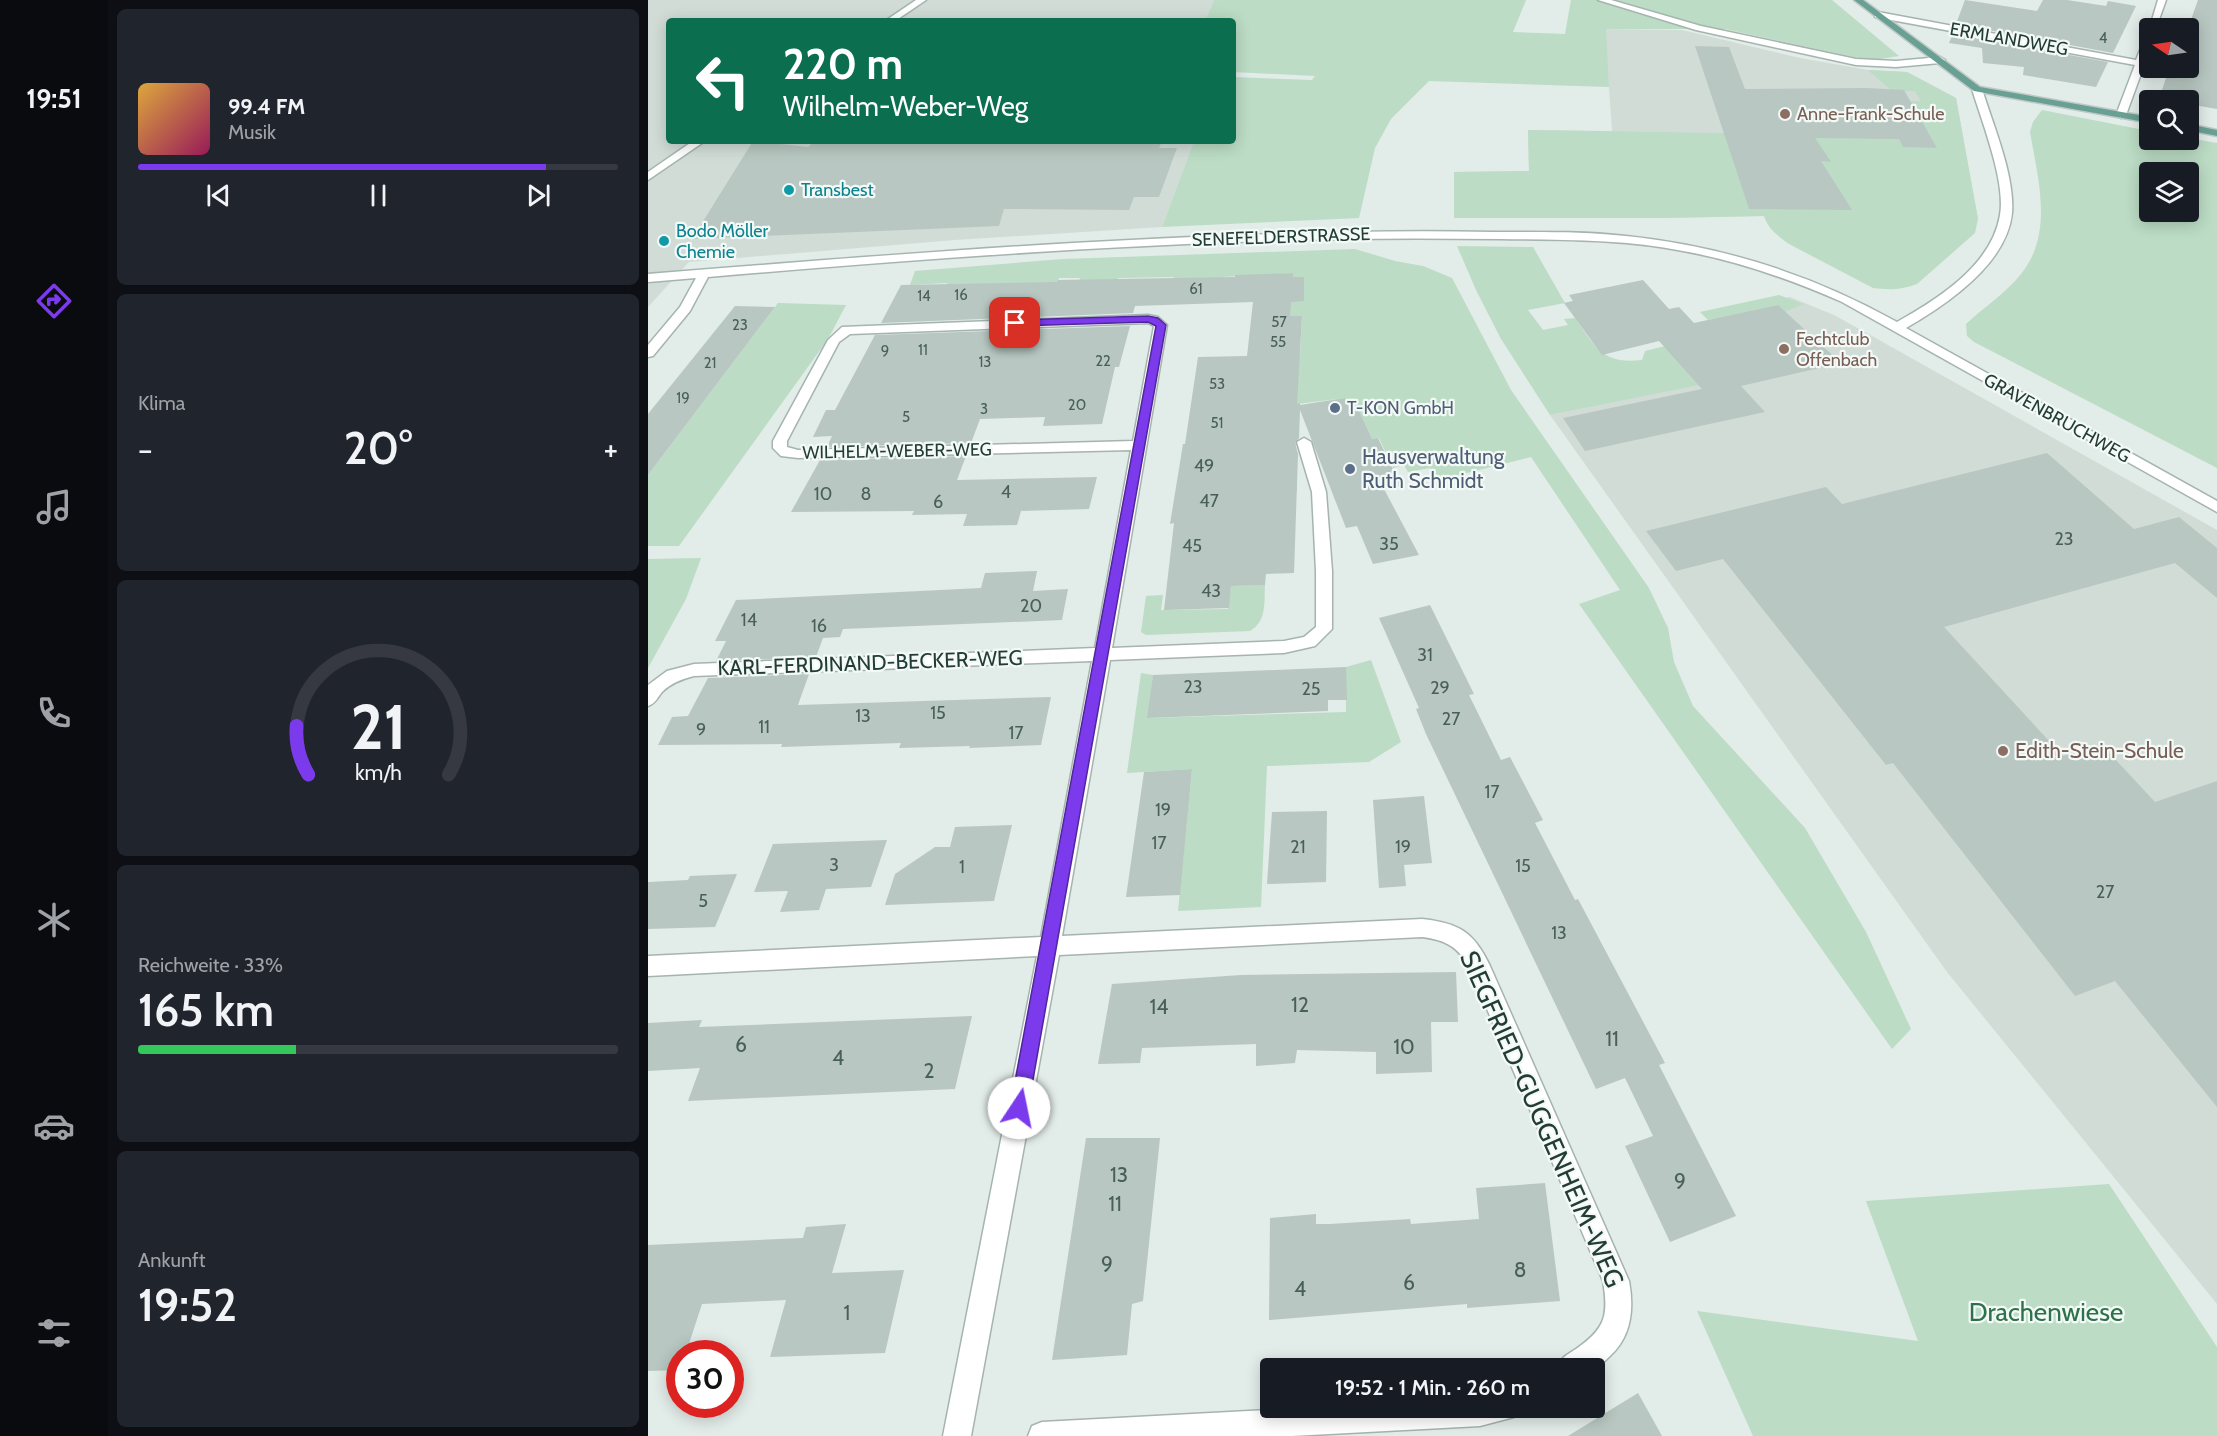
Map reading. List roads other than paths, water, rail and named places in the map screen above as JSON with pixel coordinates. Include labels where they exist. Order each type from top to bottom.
[{"type":"main road","points":[[1858,0],[1977,89],[2139,118]]},
{"type":"main road","points":[[2199,129],[2217,132]]},
{"type":"street","points":[[894,18],[922,0]]},
{"type":"street","points":[[1602,0],[1699,28],[1856,62],[1896,64],[1940,60]]},
{"type":"street","points":[[2156,18],[2162,0]]},
{"type":"street","name":"ERMLANDWEG","points":[[1878,15],[2139,63]]},
{"type":"street","points":[[2121,115],[2139,66]]},
{"type":"street","points":[[1898,327],[1931,308],[1960,284],[1983,260],[2002,232],[2006,214],[2003,186],[1977,89]]},
{"type":"street","points":[[648,177],[696,144]]},
{"type":"street","name":"SENEFELDERSTRASSE","points":[[648,278],[1175,240],[1359,235],[1587,237],[1665,245],[1748,262],[1815,285],[1898,327]]},
{"type":"street","points":[[648,353],[686,308],[704,273]]},
{"type":"street","name":"WILHELM-WEBER-WEG","points":[[1148,319],[1161,325],[1141,445],[798,454],[786,453],[780,448],[780,441],[834,340],[847,330],[1148,319]]},
{"type":"street","name":"GRAVENBRUCHWEG","points":[[1898,327],[2217,507]]},
{"type":"street","name":"KARL-FERDINAND-BECKER-WEG","points":[[648,699],[657,685],[665,679],[678,672],[694,670],[1284,647],[1309,642],[1324,629],[1323,559],[1318,492],[1304,442]]},
{"type":"street","points":[[957,1436],[1050,945],[1141,445]]},
{"type":"street","name":"SIEGFRIED-GUGGENHEIM-WEG","points":[[1050,945],[1422,928],[1442,930],[1462,939],[1472,950],[1616,1281],[1620,1299],[1618,1317],[1610,1338],[1598,1351],[1586,1358]]},
{"type":"street","points":[[648,966],[1050,945]]},
{"type":"street","points":[[1042,1436],[1370,1418]]},
{"type":"place","name":"Anne-Frank-Schule","points":[[1785,114]]},
{"type":"place","name":"Transbest","points":[[789,190]]},
{"type":"place","name":"Bodo Möller Chemie","points":[[664,241]]},
{"type":"place","name":"Fechtclub Offenbach","points":[[1784,349]]},
{"type":"place","name":"T-KON GmbH","points":[[1335,408]]},
{"type":"place","name":"Hausverwaltung Ruth Schmidt","points":[[1350,469]]},
{"type":"place","name":"Edith-Stein-Schule","points":[[2003,751]]},
{"type":"park label","name":"Drachenwiese","points":[[2046,1312]]}]
